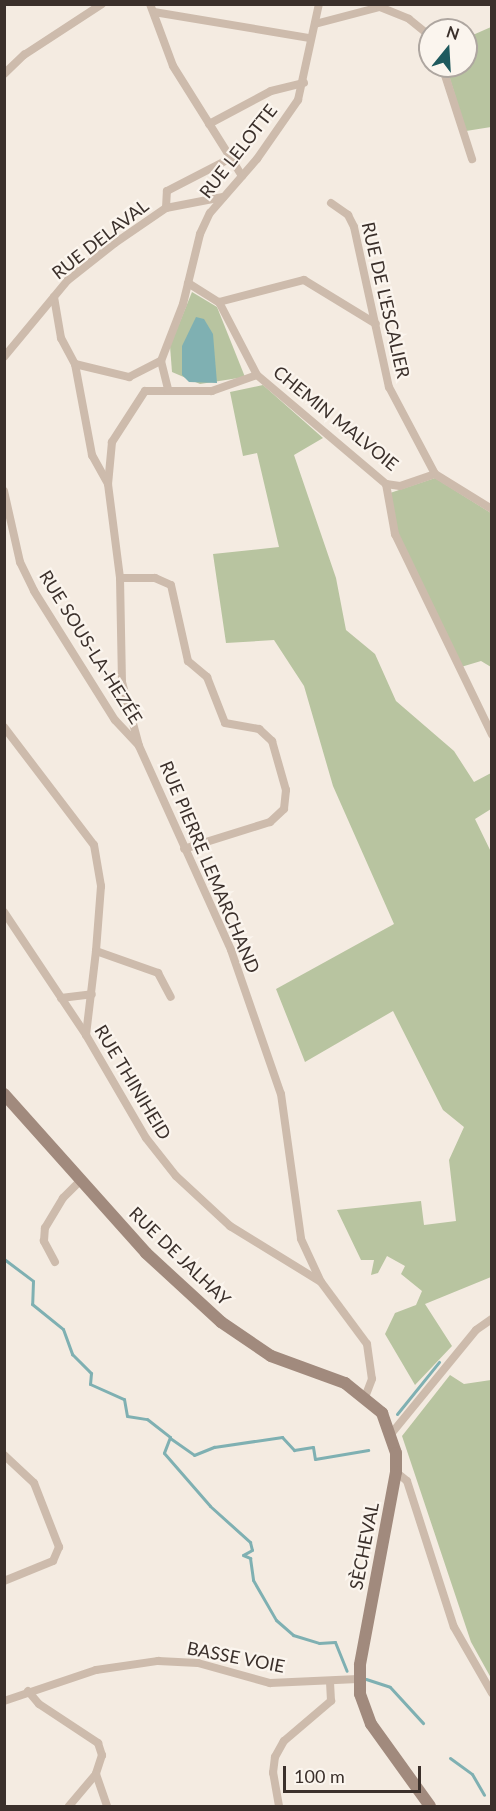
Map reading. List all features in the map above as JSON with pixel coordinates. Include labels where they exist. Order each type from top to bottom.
[{"type":"main road","name":"RUE DE JALHAY","points":[[4,1095],[34,1122],[81,1180],[171,1277],[241,1337],[365,1397]]},
{"type":"main road","points":[[365,1397],[382,1413],[391,1434]]},
{"type":"main road","name":"SÈCHEVAL","points":[[358,1679],[396,1472],[391,1434]]},
{"type":"main road","points":[[358,1679],[371,1724],[430,1806]]},
{"type":"street","points":[[4,74],[24,55],[102,4]]},
{"type":"street","name":"RUE LELOTTE","points":[[161,361],[188,283],[200,234],[223,197],[242,176],[286,117],[304,83],[310,38],[319,4]]},
{"type":"street","points":[[315,24],[334,20],[367,7],[381,6],[409,19],[418,26]]},
{"type":"street","points":[[242,176],[172,66],[152,8],[310,38]]},
{"type":"street","points":[[446,78],[472,159]]},
{"type":"street","points":[[209,124],[271,91],[304,83]]},
{"type":"street","name":"RUE DELAVAL","points":[[166,208],[167,191],[231,158]]},
{"type":"street","name":"RUE DELAVAL","points":[[4,357],[23,340],[68,279],[166,208],[223,197]]},
{"type":"street","name":"RUE DE L'ESCALIER","points":[[330,203],[348,215],[354,227],[389,387],[435,474]]},
{"type":"street","points":[[219,302],[258,291],[310,282],[376,324]]},
{"type":"street","points":[[75,364],[129,377],[161,361],[168,389],[212,391],[256,375],[219,302],[188,283]]},
{"type":"street","name":"RUE DELAVAL","points":[[54,296],[61,338],[75,364],[92,455],[108,484]]},
{"type":"street","name":"CHEMIN MALVOIE","points":[[256,375],[386,484],[400,486],[435,474]]},
{"type":"street","name":"RUE PIERRE LEMARCHAND","points":[[168,389],[145,391],[133,403],[112,442],[108,484],[120,578],[122,682],[139,746],[231,950],[281,1094],[301,1239],[321,1282],[367,1344],[372,1379],[365,1397]]},
{"type":"street","points":[[435,474],[492,509]]},
{"type":"street","points":[[386,484],[395,534],[492,735]]},
{"type":"street","name":"RUE SOUS-LA-HEZÉE","points":[[4,491],[8,529],[34,591],[115,720],[139,746]]},
{"type":"street","points":[[120,578],[155,578],[171,585],[188,661],[207,677],[225,723],[259,729],[272,741],[286,790],[284,809],[270,822],[184,849]]},
{"type":"street","points":[[4,727],[94,845],[100,878],[96,951],[86,1035]]},
{"type":"street","name":"RUE THINIHEID","points":[[4,912],[86,1035],[146,1138],[176,1176],[230,1226],[321,1282]]},
{"type":"street","points":[[96,951],[158,973],[171,997]]},
{"type":"street","points":[[62,998],[92,994]]},
{"type":"street","points":[[55,1262],[44,1241],[45,1228],[63,1198],[81,1180]]},
{"type":"street","points":[[391,1434],[476,1330],[492,1319]]},
{"type":"street","points":[[4,1581],[53,1561],[59,1547],[34,1483],[5,1457]]},
{"type":"street","points":[[396,1472],[407,1481],[454,1627],[492,1693]]},
{"type":"street","name":"BASSE VOIE","points":[[4,1701],[28,1691],[96,1670],[161,1660],[198,1663],[270,1683],[358,1679]]},
{"type":"street","points":[[279,1806],[273,1773],[275,1757],[284,1741],[331,1701],[330,1681]]},
{"type":"street","points":[[28,1691],[39,1704],[98,1743],[102,1760],[96,1774],[69,1806]]},
{"type":"street","points":[[96,1774],[107,1806]]},
{"type":"green space","points":[[491,27],[491,127],[466,131],[450,78],[478,78],[478,33]]},
{"type":"green space","points":[[192,292],[217,307],[245,377],[200,384],[172,372],[170,346]]},
{"type":"green space","points":[[263,385],[323,438],[294,455],[336,578],[346,630],[375,654],[396,701],[454,751],[474,782],[491,773],[491,809],[475,819],[492,854],[491,1277],[425,1304],[452,1346],[415,1385],[385,1334],[395,1313],[416,1305],[422,1291],[401,1274],[405,1266],[387,1256],[378,1273],[371,1275],[374,1260],[361,1260],[337,1210],[421,1201],[424,1225],[456,1221],[449,1160],[464,1127],[443,1110],[393,1011],[305,1062],[276,989],[394,924],[333,786],[304,686],[274,640],[226,643],[213,554],[279,547],[257,453],[243,456],[230,392]]},
{"type":"green space","points":[[435,478],[491,513],[491,667],[481,661],[461,667],[398,534],[390,493]]},
{"type":"green space","points":[[450,1375],[464,1384],[491,1380],[491,1678],[471,1642],[402,1436]]},
{"type":"water","points":[[196,317],[204,319],[213,334],[217,383],[189,382],[182,375],[182,346]]},
{"type":"waterway","points":[[4,1259],[33,1281],[32,1304],[63,1329],[72,1354],[91,1373],[90,1384],[124,1399],[127,1416],[147,1419],[170,1437],[164,1453],[210,1506],[250,1542],[252,1550],[243,1555],[250,1558],[253,1580],[276,1620],[293,1635],[319,1643],[335,1642],[347,1671]]},
{"type":"waterway","points":[[397,1414],[439,1362]]},
{"type":"waterway","points":[[170,1438],[194,1455],[214,1447],[282,1437],[294,1450],[313,1447],[315,1459],[368,1450]]},
{"type":"waterway","points":[[366,1679],[390,1687],[423,1723]]},
{"type":"waterway","points":[[450,1758],[472,1774],[484,1795]]}]
